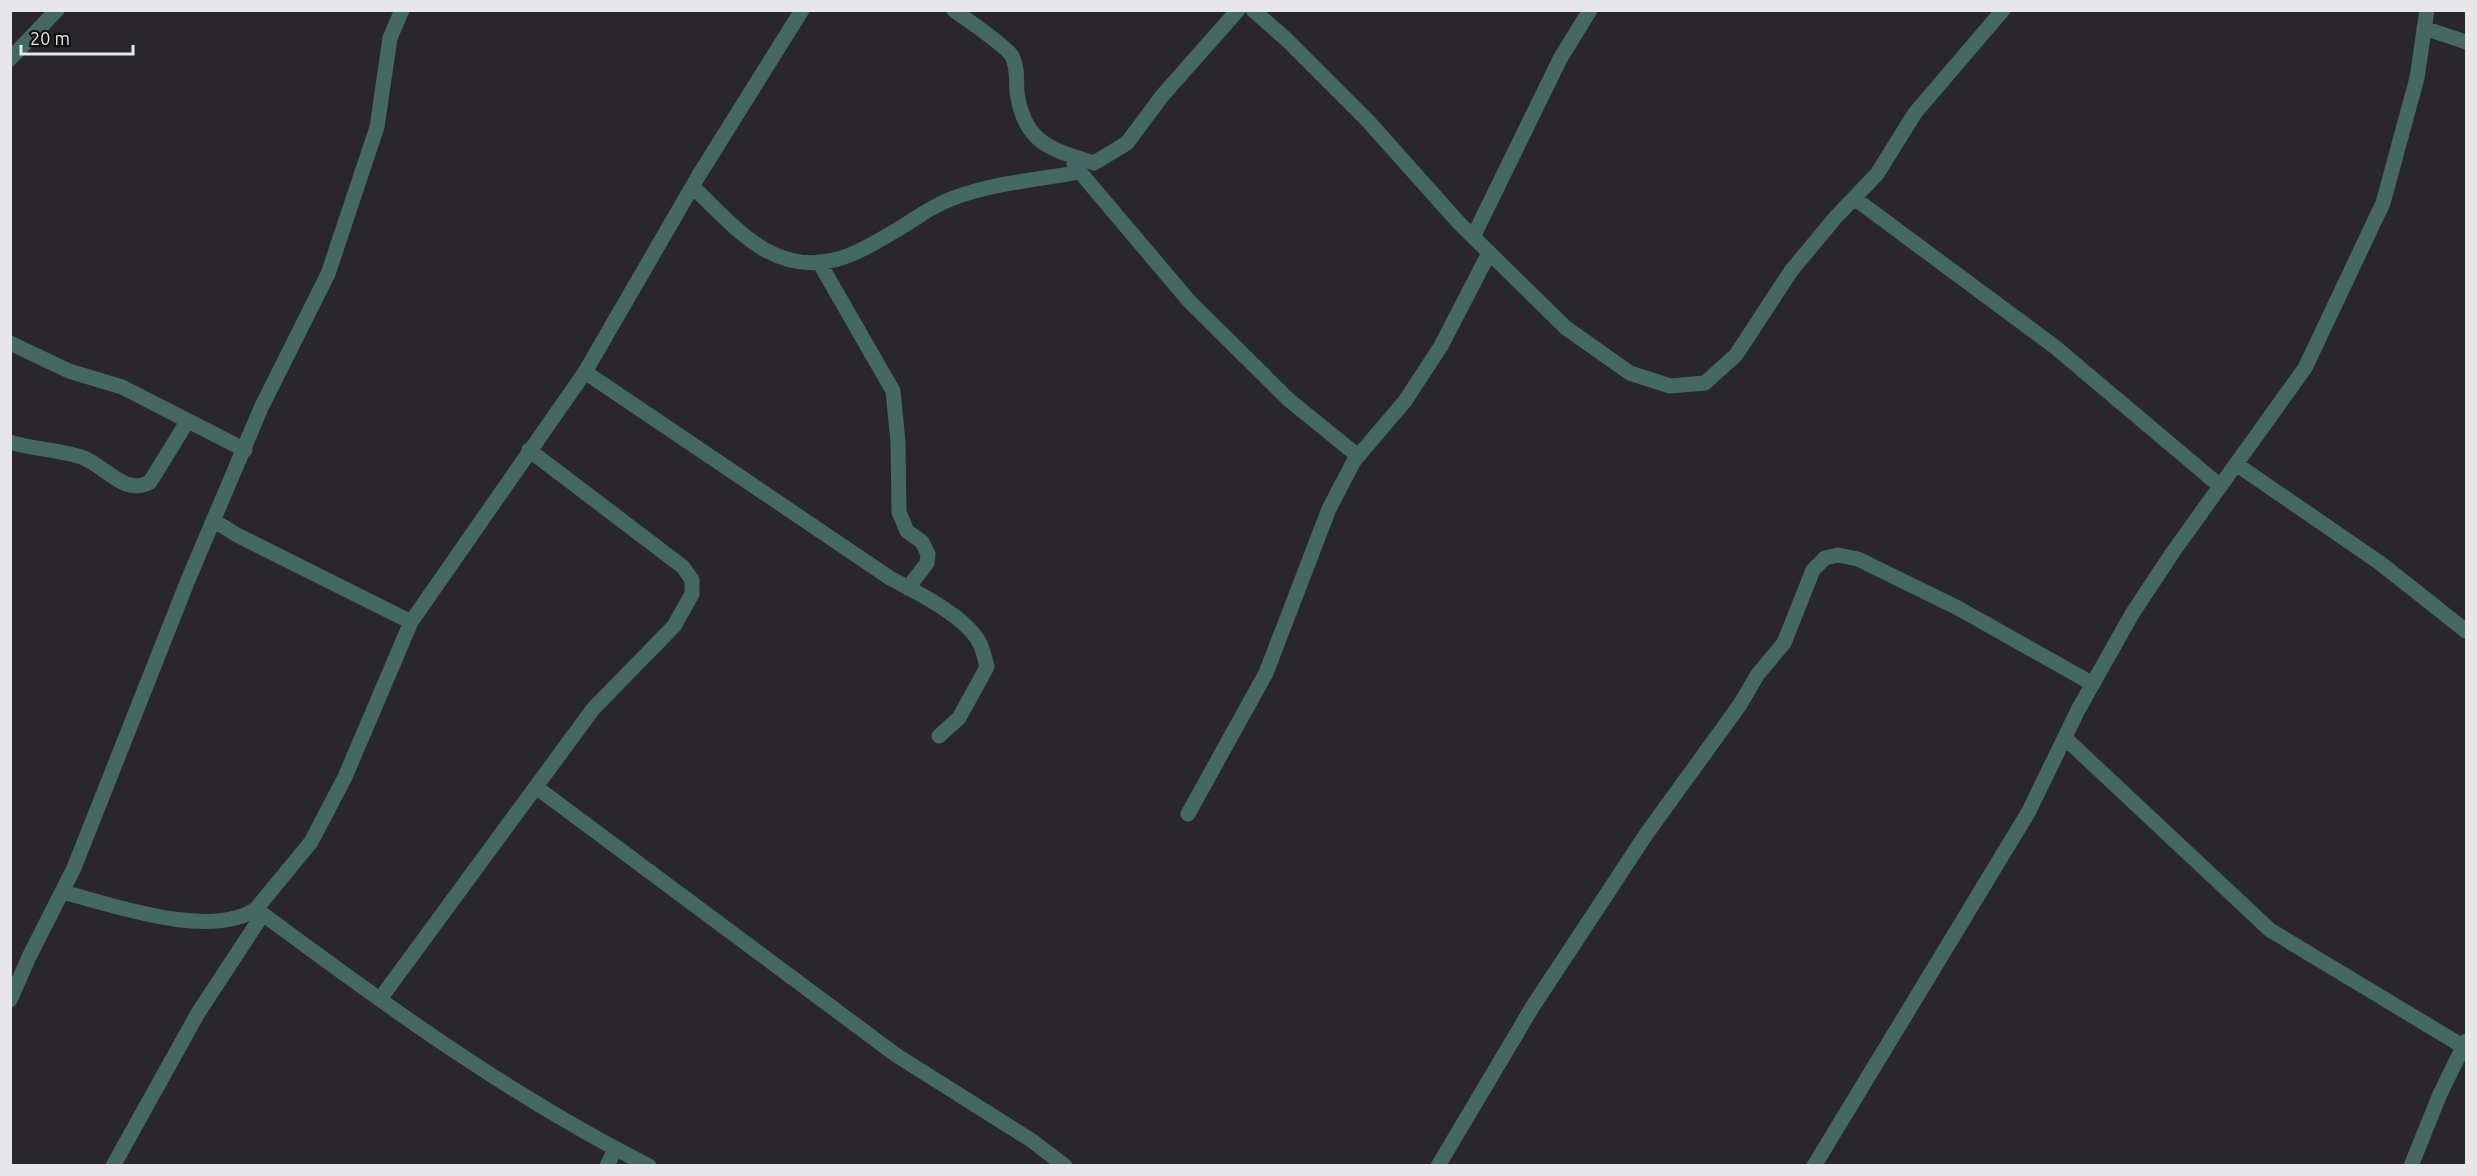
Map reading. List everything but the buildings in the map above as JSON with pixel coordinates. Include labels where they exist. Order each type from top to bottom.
[{"type":"street","points":[[10,59],[57,10]]},
{"type":"street","points":[[114,1166],[198,1013],[259,912],[311,842],[345,777],[411,622],[585,372],[693,187],[802,10]]},
{"type":"street","points":[[954,10],[1011,54],[1017,69],[1021,115],[1027,129],[1046,145],[1094,163],[1126,143],[1162,96],[1238,10]]},
{"type":"street","points":[[1253,10],[1286,39],[1368,121],[1489,254],[1566,328],[1630,373],[1670,386],[1704,383],[1736,355],[1791,271],[1877,174],[1915,113],[2003,10]]},
{"type":"street","points":[[1473,237],[1560,59],[1590,10]]},
{"type":"street","points":[[1814,1166],[2028,813],[2093,684],[2132,615],[2220,486],[2305,368],[2383,203],[2417,78],[2427,10]]},
{"type":"street","points":[[11,995],[63,892],[213,520],[245,450],[261,408],[328,274],[377,127],[390,38],[399,11]]},
{"type":"street","points":[[2424,28],[2466,42]]},
{"type":"street","points":[[1065,154],[1189,301],[1289,400],[1358,456]]},
{"type":"street","points":[[693,187],[757,248],[781,259],[807,264],[839,259],[895,231],[943,202],[1022,182],[1080,172]]},
{"type":"street","points":[[1854,198],[2055,347],[2220,486]]},
{"type":"street","points":[[1188,814],[1266,673],[1297,587],[1329,509],[1358,456],[1405,401],[1441,346],[1489,254]]},
{"type":"street","points":[[819,262],[893,391],[898,442],[899,512],[907,531],[922,542],[928,554],[927,562],[908,588]]},
{"type":"street","points":[[10,344],[69,371],[122,387],[245,450]]},
{"type":"street","points":[[585,372],[890,578],[936,603],[970,632],[978,641],[987,667],[960,718],[939,736]]},
{"type":"street","points":[[10,442],[85,459],[132,487],[142,487],[150,482],[187,422]]},
{"type":"street","points":[[380,999],[593,709],[674,626],[693,594],[692,580],[683,567],[530,450]]},
{"type":"street","points":[[2236,464],[2380,563],[2466,631]]},
{"type":"street","points":[[213,520],[411,622]]},
{"type":"street","points":[[1438,1166],[1533,1006],[1615,881],[1739,706],[1758,674],[1784,643],[1813,570],[1826,558],[1838,555],[1858,559],[1958,608],[2093,684]]},
{"type":"street","points":[[2065,738],[2270,930],[2465,1044],[2440,1094],[2411,1166]]},
{"type":"street","points":[[536,787],[896,1055],[1031,1140],[1065,1166]]},
{"type":"street","points":[[63,892],[173,920],[227,920],[259,912]]},
{"type":"street","points":[[259,912],[380,999],[596,1139],[649,1166]]},
{"type":"street","points":[[607,1166],[615,1149]]}]
